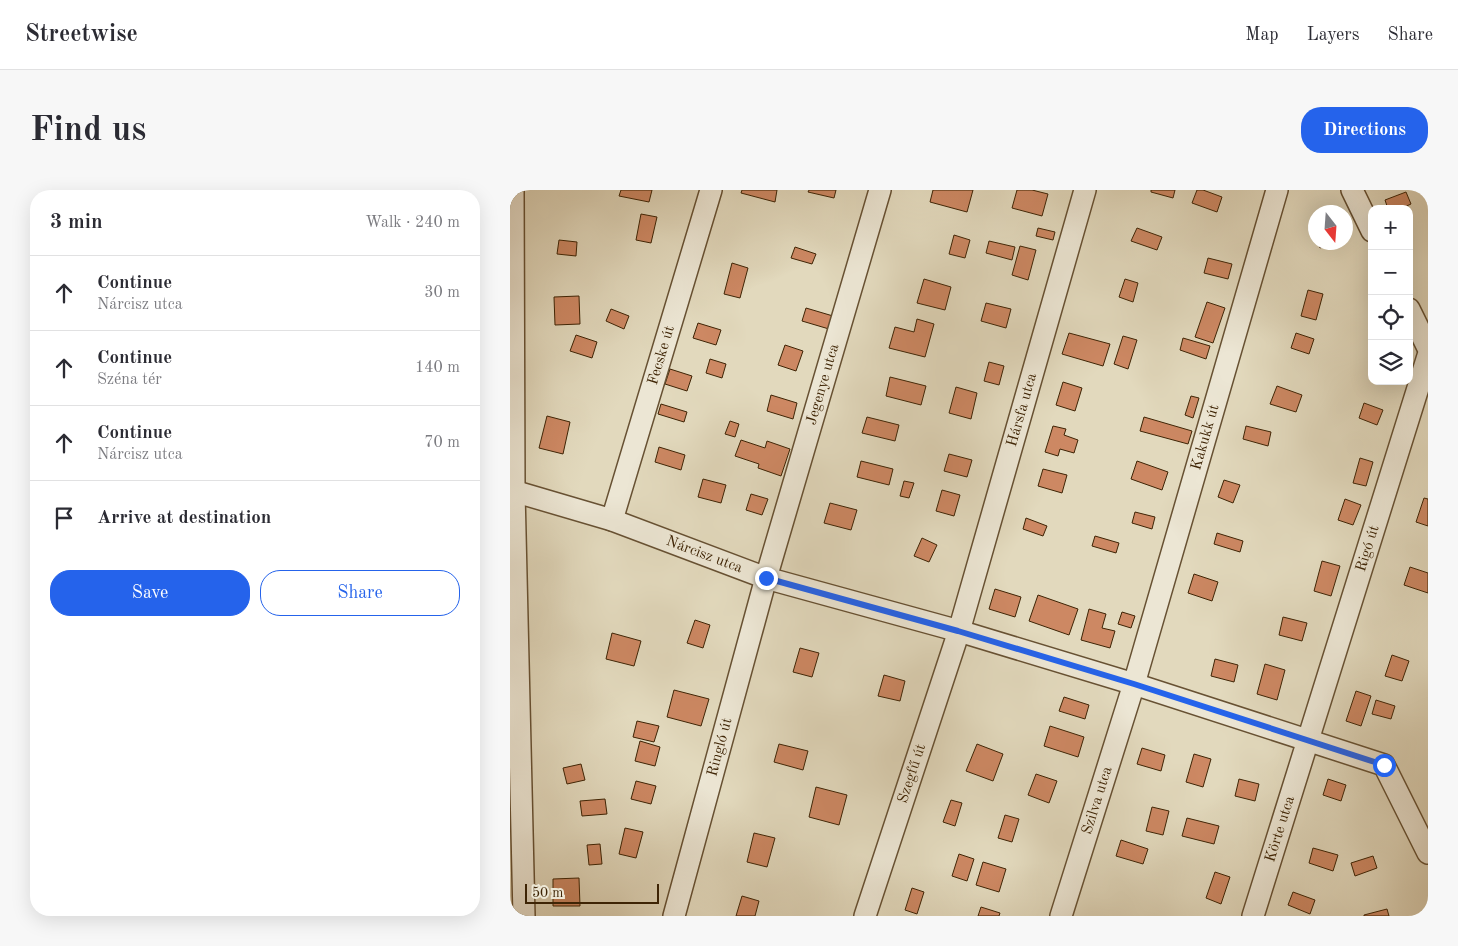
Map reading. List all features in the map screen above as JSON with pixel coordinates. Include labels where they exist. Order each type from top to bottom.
[{"type":"street","points":[[513,190],[512,490],[524,916]]},
{"type":"street","name":"Fecske út","points":[[612,520],[711,190]]},
{"type":"street","name":"Jegenye utca","points":[[766,578],[880,190]]},
{"type":"street","name":"Hársfa utca","points":[[958,631],[1086,190]]},
{"type":"street","name":"Kakukk út","points":[[1134,684],[1276,190]]},
{"type":"street","points":[[1352,190],[1368,223]]},
{"type":"street","points":[[1413,317],[1428,348]]},
{"type":"street","name":"Rigó út","points":[[1307,741],[1428,356]]},
{"type":"street","name":"Nárcisz utca","points":[[512,490],[612,520],[766,578],[958,631],[1134,684],[1307,741]]},
{"type":"street","name":"Ringló út","points":[[674,916],[766,578]]},
{"type":"street","name":"Szegfű út","points":[[864,916],[958,631]]},
{"type":"street","name":"Szilva utca","points":[[1061,916],[1134,684]]},
{"type":"street","points":[[1307,741],[1384,765],[1428,853]]},
{"type":"street","name":"Körte utca","points":[[1253,916],[1307,741]]},
{"type":"building","points":[[621,190],[652,190],[649,202],[619,196]]},
{"type":"building","points":[[742,190],[777,190],[775,202],[741,193]]},
{"type":"building","points":[[809,190],[836,190],[834,198],[808,192]]},
{"type":"building","points":[[933,190],[973,190],[967,212],[930,202]]},
{"type":"building","points":[[1017,190],[1032,190],[1048,194],[1042,216],[1012,208]]},
{"type":"building","points":[[1151,190],[1175,190],[1173,198],[1151,192]]},
{"type":"building","points":[[1197,190],[1203,190],[1222,197],[1217,212],[1192,203]]},
{"type":"building","points":[[1406,192],[1411,204],[1387,205],[1385,200]]},
{"type":"building","points":[[641,214],[657,217],[651,243],[636,240]]},
{"type":"building","points":[[1038,228],[1055,232],[1053,240],[1036,236]]},
{"type":"building","points":[[1137,228],[1162,237],[1157,250],[1131,241]]},
{"type":"building","points":[[954,235],[970,240],[965,258],[949,254]]},
{"type":"building","points":[[559,240],[577,242],[576,256],[557,254]]},
{"type":"building","points":[[989,241],[1015,247],[1012,260],[986,253]]},
{"type":"building","points":[[1020,246],[1036,250],[1028,280],[1012,275]]},
{"type":"building","points":[[795,247],[816,254],[812,264],[791,258]]},
{"type":"building","points":[[1208,258],[1232,264],[1228,279],[1204,273]]},
{"type":"building","points":[[732,263],[748,268],[740,298],[724,294]]},
{"type":"building","points":[[924,279],[951,287],[945,310],[917,303]]},
{"type":"building","points":[[1125,279],[1138,283],[1133,302],[1119,297]]},
{"type":"building","points":[[1308,290],[1323,294],[1316,320],[1301,316]]},
{"type":"building","points":[[579,296],[580,324],[555,325],[554,297]]},
{"type":"building","points":[[1207,302],[1225,308],[1213,343],[1195,337]]},
{"type":"building","points":[[986,303],[1011,309],[1006,328],[981,321]]},
{"type":"building","points":[[806,308],[833,316],[829,329],[802,321]]},
{"type":"building","points":[[611,309],[629,316],[624,329],[606,321]]},
{"type":"building","points":[[917,319],[934,324],[925,357],[889,348],[895,327],[914,332]]},
{"type":"building","points":[[698,323],[721,330],[716,345],[693,338]]},
{"type":"building","points":[[1069,333],[1110,344],[1103,366],[1062,354]]},
{"type":"building","points":[[1296,333],[1314,339],[1309,354],[1291,348]]},
{"type":"building","points":[[576,335],[597,342],[592,358],[570,351]]},
{"type":"building","points":[[1123,336],[1137,340],[1128,369],[1114,364]]},
{"type":"building","points":[[1183,338],[1210,346],[1206,359],[1180,350]]},
{"type":"building","points":[[785,345],[803,351],[796,371],[778,365]]},
{"type":"building","points":[[710,359],[726,364],[722,378],[706,373]]},
{"type":"building","points":[[989,362],[1004,366],[999,385],[984,381]]},
{"type":"building","points":[[670,369],[692,376],[687,391],[665,384]]},
{"type":"building","points":[[890,377],[926,386],[921,405],[886,396]]},
{"type":"building","points":[[1063,382],[1082,388],[1075,411],[1056,405]]},
{"type":"building","points":[[1277,386],[1302,395],[1296,412],[1270,404]]},
{"type":"building","points":[[956,387],[977,393],[971,419],[949,413]]},
{"type":"building","points":[[771,395],[797,403],[793,419],[767,411]]},
{"type":"building","points":[[1191,396],[1199,398],[1193,418],[1185,415]]},
{"type":"building","points":[[1364,403],[1383,410],[1377,425],[1359,418]]},
{"type":"building","points":[[661,404],[687,412],[684,422],[658,414]]},
{"type":"building","points":[[547,416],[570,422],[563,454],[539,448]]},
{"type":"building","points":[[867,417],[899,425],[895,441],[862,433]]},
{"type":"building","points":[[1144,417],[1192,431],[1188,444],[1140,431]]},
{"type":"building","points":[[730,421],[739,424],[735,437],[725,434]]},
{"type":"building","points":[[1053,426],[1066,429],[1064,435],[1078,440],[1074,453],[1060,449],[1058,456],[1045,452]]},
{"type":"building","points":[[1246,426],[1271,432],[1268,446],[1243,439]]},
{"type":"building","points":[[741,440],[765,448],[767,441],[790,449],[781,476],[758,468],[759,464],[735,456]]},
{"type":"building","points":[[659,447],[685,455],[681,470],[655,462]]},
{"type":"building","points":[[949,454],[972,460],[967,477],[944,471]]},
{"type":"building","points":[[1360,458],[1373,462],[1366,486],[1353,483]]},
{"type":"building","points":[[861,461],[893,469],[889,485],[857,477]]},
{"type":"building","points":[[1137,461],[1168,472],[1162,490],[1131,479]]},
{"type":"building","points":[[1043,469],[1067,475],[1062,493],[1038,486]]},
{"type":"building","points":[[703,479],[726,485],[721,503],[698,497]]},
{"type":"building","points":[[1224,480],[1240,485],[1233,503],[1218,497]]},
{"type":"building","points":[[904,481],[914,483],[909,498],[900,496]]},
{"type":"building","points":[[942,490],[960,495],[954,516],[936,511]]},
{"type":"building","points":[[751,494],[768,499],[762,515],[746,510]]},
{"type":"building","points":[[1424,498],[1428,499],[1428,526],[1416,522]]},
{"type":"building","points":[[1345,499],[1361,505],[1353,525],[1338,520]]},
{"type":"building","points":[[830,503],[857,510],[851,530],[824,523]]},
{"type":"building","points":[[1135,512],[1155,517],[1152,529],[1132,523]]},
{"type":"building","points":[[1026,518],[1047,526],[1043,536],[1023,529]]},
{"type":"building","points":[[1217,533],[1243,541],[1240,552],[1214,544]]},
{"type":"building","points":[[1095,536],[1119,543],[1116,553],[1092,546]]},
{"type":"building","points":[[922,538],[937,545],[929,562],[914,556]]},
{"type":"building","points":[[1322,561],[1340,566],[1331,596],[1314,591]]},
{"type":"building","points":[[1410,567],[1428,573],[1428,593],[1404,585]]},
{"type":"building","points":[[1194,574],[1218,582],[1212,601],[1188,593]]},
{"type":"building","points":[[995,589],[1021,597],[1015,617],[989,609]]},
{"type":"building","points":[[1038,595],[1078,609],[1069,635],[1029,621]]},
{"type":"building","points":[[1089,609],[1106,614],[1102,628],[1115,631],[1110,648],[1081,640]]},
{"type":"building","points":[[1122,612],[1135,616],[1131,628],[1118,624]]},
{"type":"building","points":[[1283,617],[1307,623],[1302,641],[1279,635]]},
{"type":"building","points":[[695,620],[710,625],[703,648],[687,643]]},
{"type":"building","points":[[612,633],[641,641],[634,666],[606,659]]},
{"type":"building","points":[[800,648],[819,653],[812,677],[793,672]]},
{"type":"building","points":[[1392,655],[1409,661],[1402,681],[1385,676]]},
{"type":"building","points":[[1215,659],[1238,665],[1234,682],[1211,676]]},
{"type":"building","points":[[1265,664],[1285,670],[1277,700],[1257,694]]},
{"type":"building","points":[[884,675],[905,681],[900,701],[878,696]]},
{"type":"building","points":[[674,690],[709,699],[701,726],[667,717]]},
{"type":"building","points":[[1356,691],[1371,696],[1361,726],[1346,721]]},
{"type":"building","points":[[1064,697],[1089,705],[1085,719],[1059,711]]},
{"type":"building","points":[[1376,700],[1395,706],[1391,719],[1372,714]]},
{"type":"building","points":[[637,721],[659,726],[654,742],[633,737]]},
{"type":"building","points":[[1050,726],[1084,737],[1078,757],[1044,746]]},
{"type":"building","points":[[640,741],[660,747],[655,766],[635,761]]},
{"type":"building","points":[[779,744],[808,751],[803,770],[774,762]]},
{"type":"building","points":[[977,744],[1003,754],[993,781],[966,771]]},
{"type":"building","points":[[1142,748],[1165,755],[1161,771],[1137,764]]},
{"type":"building","points":[[1194,754],[1211,759],[1203,787],[1186,782]]},
{"type":"building","points":[[581,764],[585,780],[567,784],[563,768]]},
{"type":"building","points":[[1036,774],[1057,781],[1049,803],[1028,795]]},
{"type":"building","points":[[1239,779],[1259,784],[1255,801],[1235,796]]},
{"type":"building","points":[[1328,779],[1346,785],[1341,801],[1323,795]]},
{"type":"building","points":[[636,781],[656,786],[651,804],[631,799]]},
{"type":"building","points":[[816,787],[847,795],[839,825],[809,817]]},
{"type":"building","points":[[605,799],[607,814],[582,816],[580,801]]},
{"type":"building","points":[[951,800],[962,803],[955,826],[943,822]]},
{"type":"building","points":[[1152,807],[1169,811],[1163,835],[1146,831]]},
{"type":"building","points":[[1005,815],[1019,819],[1012,842],[998,838]]},
{"type":"building","points":[[1187,818],[1219,826],[1214,844],[1182,836]]},
{"type":"building","points":[[625,828],[643,832],[636,858],[619,854]]},
{"type":"building","points":[[754,833],[775,838],[767,867],[747,862]]},
{"type":"building","points":[[1121,840],[1148,849],[1143,864],[1116,856]]},
{"type":"building","points":[[600,844],[602,864],[589,865],[587,845]]},
{"type":"building","points":[[1313,848],[1338,855],[1333,871],[1309,863]]},
{"type":"building","points":[[959,854],[974,859],[967,881],[952,876]]},
{"type":"building","points":[[1373,856],[1377,868],[1355,876],[1351,863]]},
{"type":"building","points":[[983,862],[1006,869],[999,892],[976,885]]},
{"type":"building","points":[[1215,872],[1230,877],[1221,904],[1206,898]]},
{"type":"building","points":[[579,878],[580,906],[553,906],[553,879]]},
{"type":"building","points":[[912,888],[924,892],[917,914],[905,910]]},
{"type":"building","points":[[1293,892],[1315,900],[1310,914],[1288,905]]},
{"type":"building","points":[[742,896],[759,901],[755,916],[736,916]]},
{"type":"building","points":[[981,907],[1000,913],[999,916],[978,916]]},
{"type":"building","points":[[1387,909],[1389,916],[1364,916],[1364,915]]},
{"type":"route","points":[[766,578],[958,631],[1134,684],[1384,765]]}]
